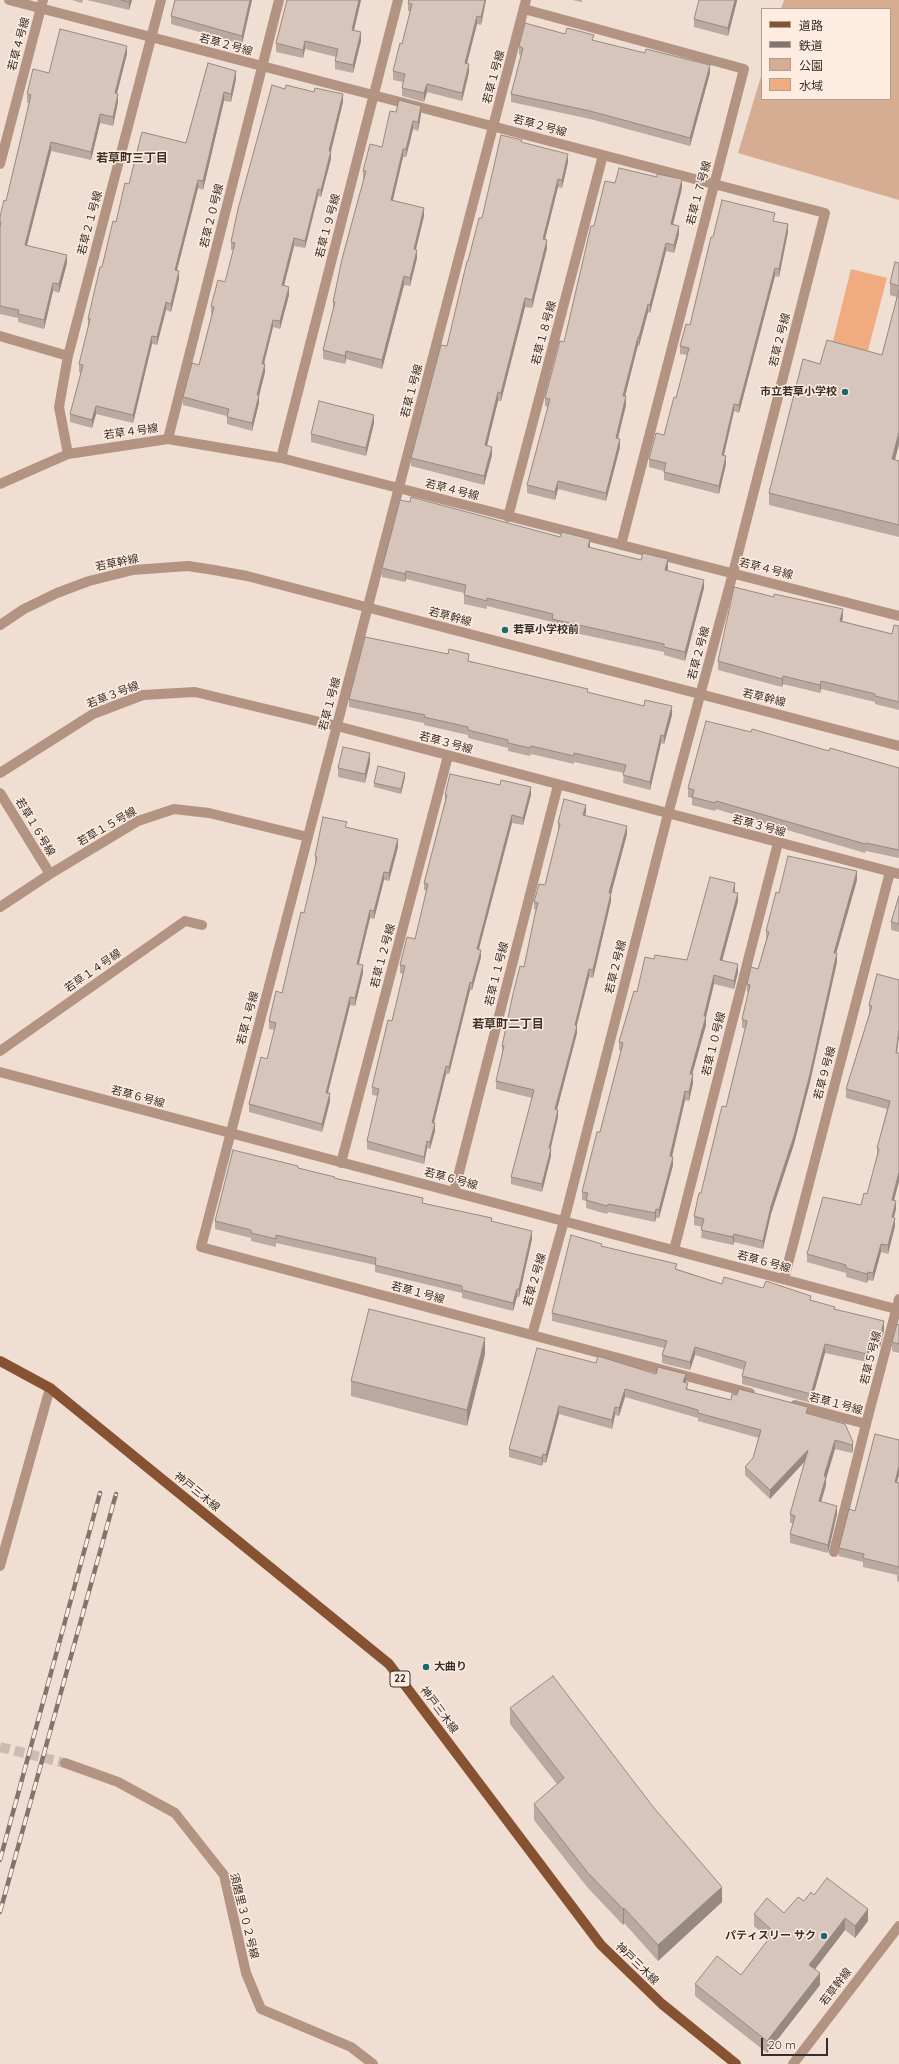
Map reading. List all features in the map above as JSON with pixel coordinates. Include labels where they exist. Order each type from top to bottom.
[{"type":"main road","name":"神戸三木線","points":[[0,1361],[50,1388],[389,1664],[601,1945],[662,2004],[736,2064]]},
{"type":"street","name":"若草２号線","points":[[9,0],[42,4],[151,38],[825,213],[733,573],[668,814],[564,1221],[532,1335]]},
{"type":"street","name":"若草２１号線","points":[[68,454],[59,407],[68,356],[161,0]]},
{"type":"street","name":"若草２０号線","points":[[168,439],[279,0]]},
{"type":"street","name":"若草１９号線","points":[[281,458],[398,0]]},
{"type":"street","name":"若草４号線","points":[[0,164],[42,4]]},
{"type":"street","name":"若草１号線","points":[[525,4],[201,1247],[760,1396]]},
{"type":"street","name":"若草１７号線","points":[[525,4],[744,69],[621,545]]},
{"type":"street","name":"若草１８号線","points":[[508,517],[603,155]]},
{"type":"street","points":[[0,336],[68,356]]},
{"type":"street","name":"若草４号線","points":[[0,484],[68,454],[168,439],[281,458],[899,616]]},
{"type":"street","name":"若草幹線","points":[[0,625],[24,609],[57,593],[89,581],[133,570],[188,566],[247,576],[899,746]]},
{"type":"street","name":"若草３号線","points":[[0,773],[94,714],[143,695],[195,692],[337,726],[895,873]]},
{"type":"street","name":"若草１２号線","points":[[341,1163],[448,756]]},
{"type":"street","name":"若草１１号線","points":[[454,1192],[558,785]]},
{"type":"street","name":"若草１６号線","points":[[0,792],[50,874]]},
{"type":"street","name":"若草１５号線","points":[[0,907],[50,874],[138,821],[174,809],[209,813],[308,837]]},
{"type":"street","name":"若草１０号線","points":[[674,1250],[778,843]]},
{"type":"street","name":"若草９号線","points":[[784,1279],[895,873]]},
{"type":"street","name":"若草１４号線","points":[[0,1051],[185,921],[202,925]]},
{"type":"street","name":"若草６号線","points":[[0,1072],[896,1309]]},
{"type":"street","name":"若草５号線","points":[[866,1424],[899,1299]]},
{"type":"street","points":[[0,1565],[50,1388]]},
{"type":"street","name":"若草１号線","points":[[783,1402],[866,1424],[834,1552]]},
{"type":"street","name":"須磨里３０２号線","points":[[65,1763],[118,1782],[175,1813],[224,1875],[246,1972],[261,2009],[351,2047],[372,2064]]},
{"type":"street","name":"若草幹線","points":[[793,2064],[899,1926]]},
{"type":"green space","points":[[784,0],[899,0],[899,200],[738,153],[761,76],[761,100],[891,100],[891,8],[781,8]]},
{"type":"water","points":[[851,269],[887,278],[866,358],[831,349]]},
{"type":"building","points":[[175,0],[250,0],[242,36],[171,16]]},
{"type":"building","points":[[287,0],[359,0],[352,30],[361,32],[353,65],[335,61],[338,49],[305,41],[303,50],[276,43]]},
{"type":"building","points":[[409,0],[485,0],[481,17],[477,16],[465,63],[469,64],[462,93],[427,84],[424,93],[402,88],[405,74],[393,71],[400,43],[402,44],[412,4],[408,3]]},
{"type":"building","points":[[699,0],[735,0],[728,28],[694,19]]},
{"type":"building","points":[[525,23],[565,34],[567,28],[594,35],[592,40],[645,53],[646,49],[710,65],[690,138],[590,111],[511,94],[523,48],[519,46]]},
{"type":"building","points":[[60,29],[127,46],[115,93],[118,94],[113,117],[100,114],[91,152],[51,142],[25,245],[67,255],[59,284],[53,283],[44,320],[18,314],[19,310],[0,306],[0,217],[4,200],[6,201],[31,95],[27,94],[33,69],[49,73]]},
{"type":"building","points":[[208,63],[236,71],[231,94],[224,92],[203,181],[198,180],[175,270],[179,271],[171,304],[166,302],[157,337],[152,336],[133,415],[96,406],[92,420],[70,414],[83,365],[79,364],[90,319],[88,319],[100,267],[102,267],[113,221],[116,222],[125,183],[129,184],[142,132],[186,143]]},
{"type":"building","points":[[272,85],[285,89],[286,85],[314,92],[315,88],[343,94],[321,190],[318,189],[305,241],[294,238],[282,285],[289,287],[280,321],[273,320],[262,364],[265,364],[252,423],[227,417],[229,409],[183,397],[192,363],[199,365],[214,307],[211,306],[218,280],[225,282],[235,243],[231,242],[238,209]]},
{"type":"building","points":[[399,100],[421,106],[418,122],[413,121],[406,149],[403,149],[391,200],[424,208],[414,249],[417,250],[410,278],[404,276],[382,360],[346,351],[345,356],[323,350],[335,302],[333,302],[342,259],[366,171],[363,171],[370,144],[382,147],[390,111],[396,112]]},
{"type":"building","points":[[501,135],[522,140],[521,142],[568,154],[562,180],[558,179],[543,239],[547,240],[532,300],[525,298],[501,393],[498,392],[485,445],[492,447],[484,476],[411,458],[441,345],[447,346],[467,261],[479,218],[482,218]]},
{"type":"building","points":[[619,168],[657,177],[657,174],[682,179],[671,224],[679,226],[674,245],[666,243],[650,305],[648,304],[638,337],[623,396],[626,396],[616,438],[620,439],[606,493],[558,481],[555,492],[527,485],[550,399],[545,398],[560,341],[564,342],[591,226],[594,226],[605,181],[615,183]]},
{"type":"building","points":[[722,200],[775,213],[773,221],[788,224],[779,269],[775,268],[739,405],[734,404],[722,455],[726,456],[719,486],[664,472],[666,463],[649,459],[656,433],[664,435],[674,397],[676,398],[689,348],[680,346],[686,324],[690,325],[711,237],[713,237]]},
{"type":"building","points":[[895,262],[899,263],[899,286],[890,283]]},
{"type":"building","points":[[899,290],[899,432],[892,459],[899,461],[899,525],[769,493],[803,359],[820,364],[827,340],[882,355]]},
{"type":"building","points":[[319,401],[374,415],[366,448],[311,434]]},
{"type":"building","points":[[411,497],[560,537],[562,532],[590,539],[588,547],[641,560],[643,553],[668,559],[665,570],[704,580],[685,652],[664,647],[664,644],[552,619],[553,614],[487,598],[487,601],[464,595],[466,585],[406,571],[405,574],[382,568],[400,500],[410,502]]},
{"type":"building","points":[[734,587],[774,597],[774,594],[843,609],[840,621],[892,634],[894,625],[899,626],[899,702],[875,696],[875,694],[821,681],[820,685],[783,676],[782,679],[718,661]]},
{"type":"building","points":[[365,637],[448,654],[449,649],[469,654],[468,661],[588,689],[587,692],[644,706],[645,700],[672,706],[664,736],[661,735],[650,782],[623,775],[626,765],[574,753],[574,756],[531,746],[530,748],[508,743],[508,740],[468,730],[468,727],[424,717],[425,715],[349,699]]},
{"type":"building","points":[[706,721],[751,732],[752,729],[829,751],[830,748],[899,768],[899,850],[865,844],[716,801],[715,803],[692,797],[694,790],[688,788]]},
{"type":"building","points":[[343,747],[370,753],[365,774],[338,768]]},
{"type":"building","points":[[378,766],[405,773],[401,789],[374,783]]},
{"type":"building","points":[[450,774],[500,785],[501,780],[531,787],[523,818],[512,815],[477,949],[481,950],[472,983],[470,982],[449,1067],[446,1066],[432,1123],[435,1123],[430,1142],[427,1141],[424,1157],[367,1141],[379,1089],[372,1087],[388,1020],[392,1021],[405,966],[400,965],[407,937],[415,939],[428,884],[424,883],[447,795],[445,795]]},
{"type":"building","points":[[564,799],[586,805],[583,815],[627,826],[609,893],[611,893],[593,970],[589,969],[575,1025],[577,1026],[555,1109],[558,1110],[549,1148],[551,1149],[542,1184],[511,1177],[534,1090],[496,1081],[513,994],[520,966],[524,967],[538,903],[534,902],[539,884],[545,885],[560,824],[558,823]]},
{"type":"building","points":[[323,817],[347,822],[345,827],[398,839],[389,873],[384,872],[374,911],[370,910],[357,964],[363,965],[355,998],[350,997],[326,1093],[330,1093],[322,1124],[249,1104],[261,1057],[267,1059],[276,1023],[269,1021],[276,991],[282,993],[301,912],[304,913],[317,857],[315,856]]},
{"type":"building","points":[[788,856],[857,871],[834,953],[837,953],[810,1074],[794,1136],[771,1206],[763,1241],[734,1234],[733,1237],[701,1230],[704,1219],[694,1216],[722,1106],[726,1107],[747,1021],[742,1019],[750,985],[747,984],[751,967],[758,969],[769,932],[766,931],[776,892],[779,893]]},
{"type":"building","points":[[710,877],[735,883],[733,892],[738,893],[720,960],[738,964],[734,981],[714,975],[704,1016],[706,1016],[690,1074],[693,1074],[689,1092],[685,1091],[670,1156],[673,1157],[659,1210],[656,1209],[655,1213],[608,1204],[607,1206],[586,1200],[588,1193],[582,1192],[597,1132],[600,1132],[623,1043],[619,1042],[634,991],[637,992],[645,957],[654,959],[655,955],[687,960]]},
{"type":"building","points":[[899,896],[899,924],[891,922]]},
{"type":"building","points":[[877,974],[899,980],[899,1029],[896,1053],[899,1053],[899,1172],[892,1200],[896,1201],[892,1217],[895,1218],[888,1245],[881,1244],[873,1273],[868,1272],[867,1274],[846,1268],[846,1265],[807,1254],[823,1197],[861,1205],[864,1193],[867,1194],[879,1149],[877,1148],[890,1101],[846,1089],[872,1006],[869,1005]]},
{"type":"building","points":[[233,1150],[298,1166],[298,1168],[335,1177],[334,1178],[423,1198],[422,1203],[492,1218],[491,1221],[532,1231],[519,1289],[517,1289],[513,1303],[462,1290],[462,1286],[375,1265],[376,1258],[276,1235],[276,1239],[251,1233],[251,1230],[215,1221]]},
{"type":"building","points":[[571,1235],[602,1244],[601,1246],[677,1264],[675,1269],[722,1284],[724,1277],[763,1288],[766,1281],[811,1296],[810,1300],[835,1307],[834,1309],[884,1321],[880,1338],[871,1336],[867,1354],[825,1344],[811,1394],[742,1376],[746,1362],[695,1347],[690,1362],[662,1355],[667,1341],[552,1313]]},
{"type":"building","points":[[369,1309],[485,1338],[467,1410],[351,1381]]},
{"type":"building","points":[[897,1324],[899,1325],[899,1344],[892,1342]]},
{"type":"building","points":[[537,1348],[596,1363],[598,1356],[656,1374],[658,1367],[686,1374],[683,1382],[688,1383],[686,1389],[731,1400],[732,1394],[737,1395],[739,1389],[808,1407],[806,1413],[845,1424],[853,1442],[852,1445],[835,1440],[824,1476],[826,1477],[819,1501],[837,1506],[828,1545],[790,1534],[795,1516],[790,1514],[808,1450],[770,1490],[745,1467],[753,1458],[761,1430],[698,1413],[698,1410],[625,1389],[619,1408],[615,1407],[612,1420],[559,1406],[546,1455],[543,1454],[542,1458],[509,1449]]},
{"type":"building","points":[[875,1434],[899,1440],[899,1466],[895,1482],[899,1483],[899,1567],[863,1558],[864,1554],[839,1548],[849,1509],[855,1511]]},
{"type":"building","points":[[553,1676],[654,1808],[722,1887],[658,1945],[624,1908],[623,1909],[588,1873],[534,1804],[564,1778],[510,1708]]},
{"type":"building","points":[[827,1878],[868,1909],[855,1926],[845,1918],[809,1965],[820,1973],[767,2041],[695,1984],[717,1956],[741,1975],[774,1932],[754,1914],[767,1898],[784,1913],[798,1897],[804,1901],[811,1892],[814,1895]]},
{"type":"tunnel","points":[[0,1747],[65,1763]]},
{"type":"railway","points":[[0,1860],[100,1493]]},
{"type":"railway","points":[[0,1912],[116,1494]]},
{"type":"place","name":"市立若草小学校","points":[[845,392]]},
{"type":"place","name":"若草小学校前","points":[[505,630]]},
{"type":"place","name":"大曲り","points":[[426,1667]]},
{"type":"place","name":"パティスリー サク","points":[[824,1936]]},
{"type":"district","name":"若草町三丁目","points":[[132,158]]},
{"type":"district","name":"若草町二丁目","points":[[508,1024]]}]
